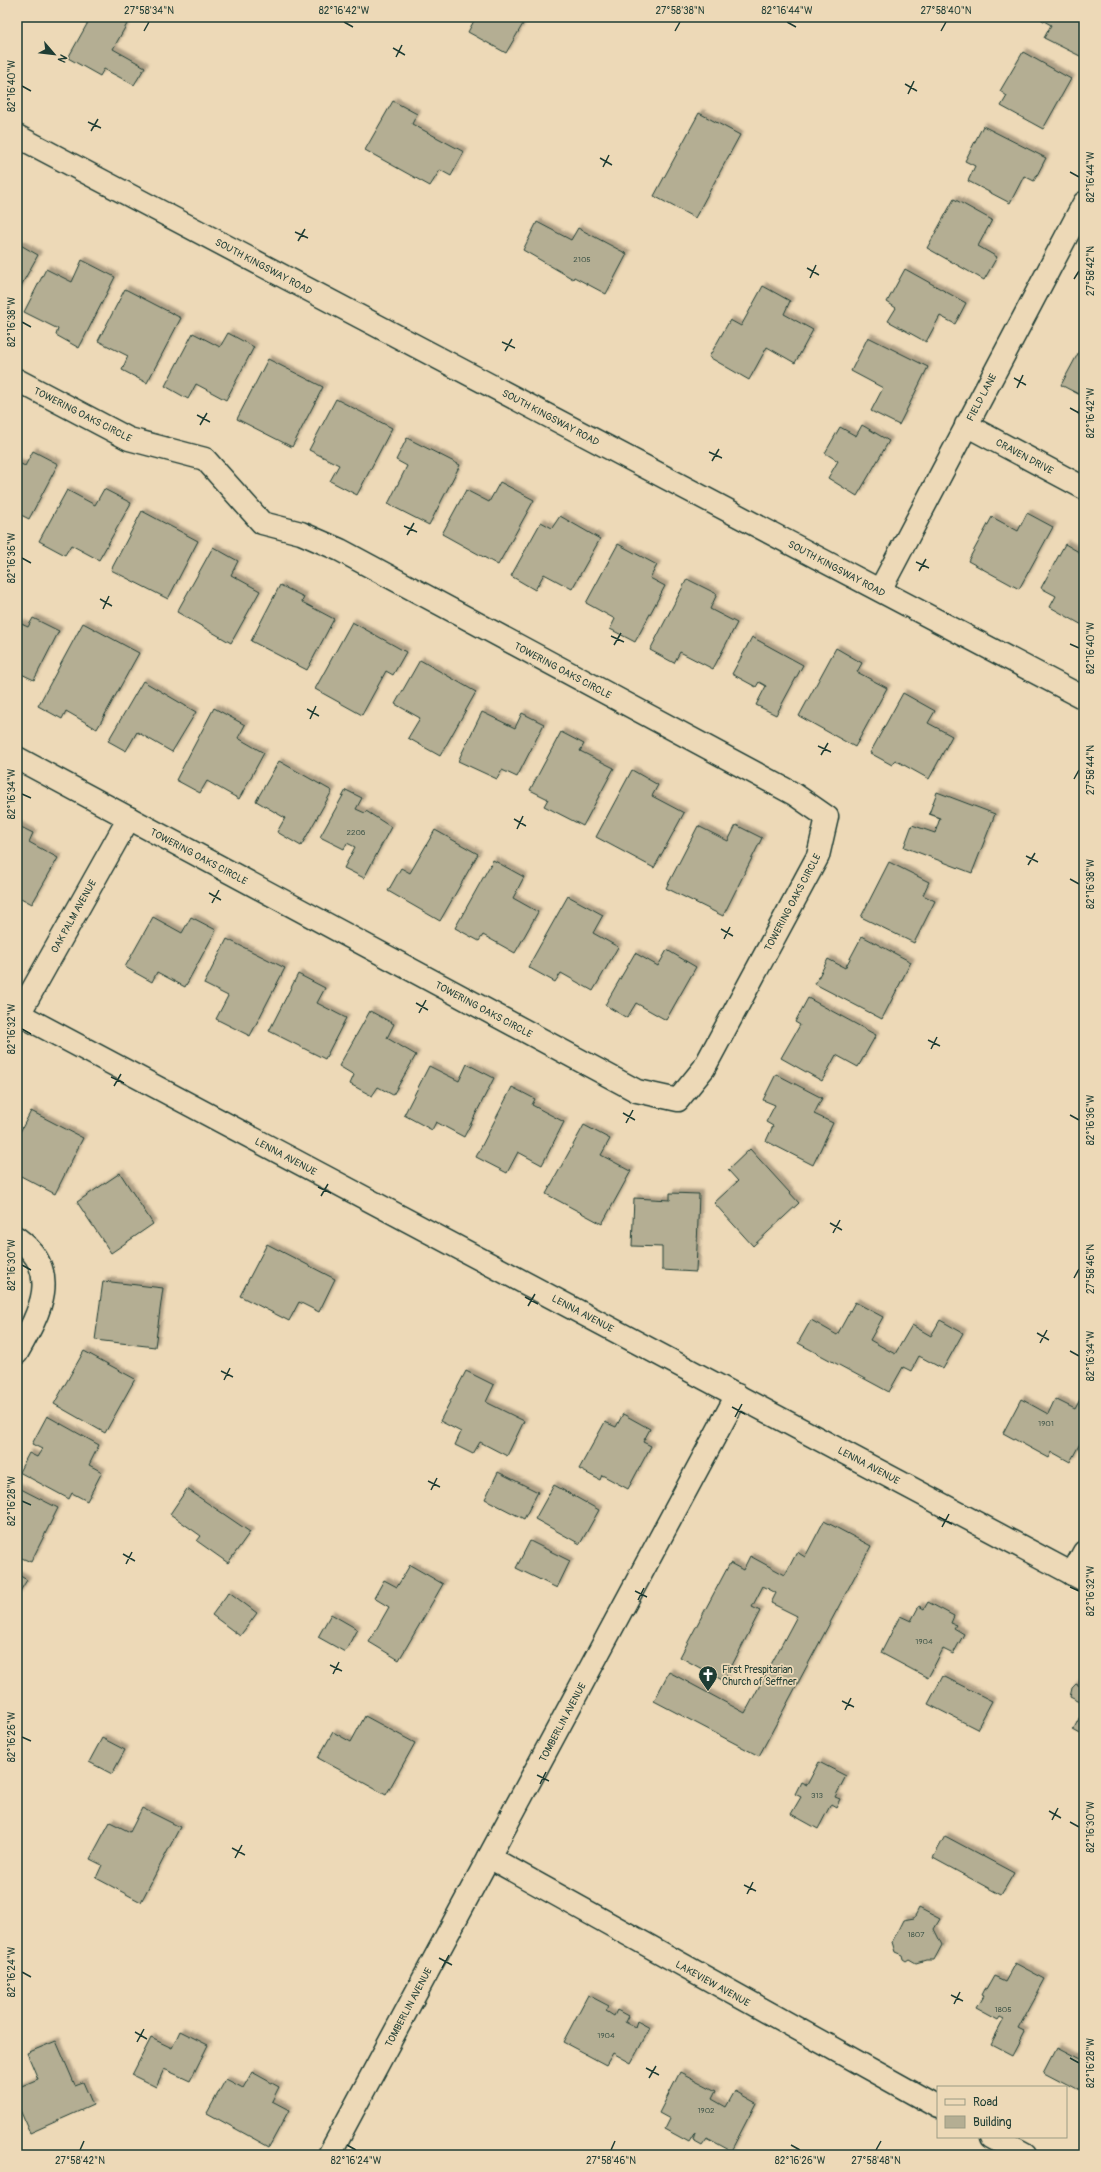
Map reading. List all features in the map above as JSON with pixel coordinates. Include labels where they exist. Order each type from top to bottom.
[{"type":"street","name":"SOUTH KINGSWAY ROAD","points":[[17,136],[1084,698]]},
{"type":"street","name":"FIELD LANE","points":[[880,590],[1084,203]]},
{"type":"street","name":"TOWERING OAKS CIRCLE","points":[[17,380],[129,439],[205,459],[262,523],[301,533],[340,550],[794,794],[828,817],[818,856],[704,1068],[678,1100],[637,1092],[17,758]]},
{"type":"street","name":"CRAVEN DRIVE","points":[[966,425],[1084,488]]},
{"type":"street","name":"OAK PALM AVENUE","points":[[18,1014],[129,818]]},
{"type":"street","name":"LENNA AVENUE","points":[[18,1014],[1078,1577]]},
{"type":"street","points":[[17,1238],[30,1248],[39,1262],[44,1278],[43,1294],[38,1310],[17,1353]]},
{"type":"street","name":"TOMBERLIN AVENUE","points":[[329,2155],[737,1395]]},
{"type":"street","points":[[1078,1577],[1084,1552]]},
{"type":"street","name":"LAKEVIEW AVENUE","points":[[489,1857],[937,2106]]},
{"type":"street","points":[[994,2138],[1025,2155]]},
{"type":"building","points":[[91,17],[114,17],[127,24],[113,49],[145,67],[134,85],[104,69],[100,76],[68,58]]},
{"type":"building","points":[[476,17],[527,17],[506,53],[468,32]]},
{"type":"building","points":[[1043,17],[1084,17],[1084,58],[1044,38],[1051,25],[1042,20]]},
{"type":"building","points":[[1023,52],[1071,79],[1043,129],[1001,106],[1007,96],[1000,91]]},
{"type":"building","points":[[393,101],[417,114],[412,124],[464,152],[451,176],[440,170],[430,186],[365,150]]},
{"type":"building","points":[[699,113],[740,135],[695,218],[654,196]]},
{"type":"building","points":[[983,126],[1046,158],[1034,181],[1024,176],[1010,203],[968,181],[975,166],[965,161]]},
{"type":"building","points":[[954,199],[992,220],[978,246],[997,257],[984,280],[927,248]]},
{"type":"building","points":[[537,222],[571,240],[578,228],[627,254],[606,294],[574,277],[573,279],[523,250]]},
{"type":"building","points":[[17,243],[38,255],[17,293]]},
{"type":"building","points":[[82,260],[115,277],[79,348],[56,335],[58,329],[24,312],[46,269],[72,282]]},
{"type":"building","points":[[905,269],[966,303],[955,324],[940,316],[926,342],[888,321],[896,308],[887,302]]},
{"type":"building","points":[[763,286],[790,301],[784,314],[813,330],[795,363],[767,347],[749,380],[709,357],[730,320],[741,326]]},
{"type":"building","points":[[125,289],[181,318],[147,383],[122,370],[128,356],[98,341]]},
{"type":"building","points":[[193,333],[220,347],[228,333],[254,347],[226,400],[196,384],[188,399],[165,386]]},
{"type":"building","points":[[868,337],[928,367],[899,425],[871,411],[883,388],[851,371]]},
{"type":"building","points":[[1082,346],[1084,347],[1084,397],[1061,385]]},
{"type":"building","points":[[268,359],[323,387],[292,447],[237,419]]},
{"type":"building","points":[[336,399],[392,428],[357,495],[330,481],[339,465],[309,450]]},
{"type":"building","points":[[1084,402],[1084,417],[1078,414]]},
{"type":"building","points":[[862,425],[889,441],[857,496],[828,478],[838,461],[825,453],[840,427],[856,436]]},
{"type":"building","points":[[407,438],[460,465],[429,525],[388,504],[407,466],[396,460]]},
{"type":"building","points":[[33,451],[58,464],[29,519],[17,513],[17,462],[25,466]]},
{"type":"building","points":[[500,482],[534,500],[498,565],[442,534],[466,490],[489,502]]},
{"type":"building","points":[[104,489],[131,503],[99,560],[71,545],[65,555],[39,541],[67,490],[95,505]]},
{"type":"building","points":[[142,511],[198,541],[168,599],[111,570]]},
{"type":"building","points":[[1027,513],[1053,527],[1019,589],[968,561],[992,517],[1018,531]]},
{"type":"building","points":[[560,516],[600,539],[572,589],[544,574],[535,590],[511,576],[541,522],[552,528]]},
{"type":"building","points":[[618,544],[657,565],[650,578],[665,586],[635,642],[610,629],[615,619],[586,603]]},
{"type":"building","points":[[1065,544],[1084,555],[1084,626],[1050,607],[1056,596],[1041,588]]},
{"type":"building","points":[[213,547],[238,561],[231,575],[260,591],[231,643],[177,612]]},
{"type":"building","points":[[687,579],[717,594],[710,609],[737,623],[713,669],[680,652],[674,663],[650,650]]},
{"type":"building","points":[[280,585],[304,597],[302,602],[334,619],[307,670],[251,641]]},
{"type":"building","points":[[33,618],[59,631],[34,680],[17,672],[17,622],[28,627]]},
{"type":"building","points":[[352,622],[406,652],[393,675],[386,671],[362,715],[315,689]]},
{"type":"building","points":[[83,623],[139,653],[97,729],[66,711],[62,719],[38,706]]},
{"type":"building","points":[[752,637],[803,665],[776,715],[756,705],[766,686],[759,682],[756,687],[732,674]]},
{"type":"building","points":[[836,648],[862,663],[857,672],[887,688],[855,747],[799,716]]},
{"type":"building","points":[[420,660],[476,692],[440,756],[408,738],[420,718],[395,704]]},
{"type":"building","points":[[143,681],[196,712],[172,752],[137,732],[126,751],[108,741]]},
{"type":"building","points":[[903,693],[935,711],[928,723],[952,736],[929,779],[895,760],[892,765],[870,753]]},
{"type":"building","points":[[214,708],[245,725],[238,738],[264,753],[239,799],[207,781],[200,793],[176,780]]},
{"type":"building","points":[[482,712],[515,728],[522,713],[544,724],[517,777],[502,770],[497,779],[458,761]]},
{"type":"building","points":[[561,732],[584,744],[580,751],[614,768],[583,826],[544,806],[548,799],[530,790]]},
{"type":"building","points":[[279,761],[332,791],[301,846],[277,832],[285,818],[256,801]]},
{"type":"building","points":[[632,770],[658,785],[652,796],[684,813],[654,868],[596,837]]},
{"type":"building","points":[[346,790],[362,798],[356,809],[365,813],[366,811],[391,827],[364,878],[344,868],[355,847],[347,843],[344,849],[320,837]]},
{"type":"building","points":[[937,792],[995,814],[972,873],[904,847],[912,825],[935,833],[940,818],[929,814]]},
{"type":"building","points":[[17,825],[33,833],[29,842],[58,858],[32,904],[17,896]]},
{"type":"building","points":[[736,825],[762,838],[723,916],[666,888],[698,826],[728,841]]},
{"type":"building","points":[[435,830],[478,854],[440,921],[388,891],[401,868],[410,873]]},
{"type":"building","points":[[493,860],[524,877],[513,898],[538,912],[515,953],[483,935],[479,941],[455,928]]},
{"type":"building","points":[[889,862],[929,882],[923,895],[935,901],[914,943],[861,917]]},
{"type":"building","points":[[568,896],[603,915],[593,933],[618,947],[593,991],[561,973],[555,982],[528,967]]},
{"type":"building","points":[[153,917],[182,933],[191,917],[216,930],[185,987],[157,972],[152,982],[125,967]]},
{"type":"building","points":[[862,936],[911,962],[882,1019],[815,984],[828,959],[845,968]]},
{"type":"building","points":[[227,939],[285,968],[250,1036],[216,1019],[228,996],[204,984]]},
{"type":"building","points":[[667,950],[696,967],[666,1020],[636,1003],[627,1018],[605,1005],[635,953],[658,966]]},
{"type":"building","points":[[298,974],[325,988],[317,1003],[346,1018],[325,1059],[269,1031]]},
{"type":"building","points":[[808,998],[876,1035],[858,1067],[836,1055],[822,1081],[781,1058],[800,1025],[795,1022]]},
{"type":"building","points":[[370,1011],[394,1024],[387,1038],[416,1055],[393,1095],[378,1087],[372,1096],[350,1084],[354,1075],[339,1066]]},
{"type":"building","points":[[467,1064],[494,1078],[464,1137],[436,1122],[432,1130],[404,1115],[429,1066],[459,1081]]},
{"type":"building","points":[[776,1074],[822,1098],[814,1114],[833,1123],[813,1165],[766,1141],[773,1126],[766,1122],[775,1105],[763,1100]]},
{"type":"building","points":[[512,1087],[535,1099],[532,1105],[564,1122],[542,1165],[518,1152],[507,1173],[476,1157]]},
{"type":"building","points":[[31,1111],[83,1138],[55,1194],[17,1174],[17,1138]]},
{"type":"building","points":[[584,1125],[610,1139],[601,1155],[631,1171],[602,1224],[546,1194]]},
{"type":"building","points":[[750,1149],[799,1203],[753,1246],[714,1203],[738,1181],[728,1170]]},
{"type":"building","points":[[120,1173],[153,1224],[111,1253],[77,1202]]},
{"type":"building","points":[[670,1193],[699,1194],[696,1272],[662,1270],[662,1247],[632,1246],[634,1198],[670,1200]]},
{"type":"building","points":[[267,1244],[335,1279],[319,1312],[299,1302],[289,1321],[240,1296]]},
{"type":"building","points":[[103,1281],[163,1288],[155,1347],[95,1340]]},
{"type":"building","points":[[855,1302],[883,1317],[870,1340],[895,1354],[912,1325],[931,1336],[940,1320],[963,1333],[943,1369],[919,1356],[911,1371],[903,1367],[889,1392],[798,1343],[811,1320],[837,1335]]},
{"type":"building","points":[[84,1351],[135,1379],[105,1433],[54,1404]]},
{"type":"building","points":[[466,1371],[494,1385],[486,1402],[524,1421],[507,1456],[480,1442],[473,1454],[455,1445],[461,1432],[440,1421]]},
{"type":"building","points":[[1084,1392],[1084,1436],[1070,1462],[1052,1452],[1049,1458],[1003,1433],[1021,1399],[1048,1414],[1055,1399],[1075,1409]]},
{"type":"building","points":[[623,1414],[650,1429],[643,1442],[651,1446],[628,1489],[602,1475],[600,1480],[579,1469],[605,1422],[616,1427]]},
{"type":"building","points":[[47,1416],[99,1445],[89,1465],[102,1472],[87,1501],[72,1493],[69,1499],[19,1472],[29,1453],[37,1457],[42,1449],[32,1444]]},
{"type":"building","points":[[498,1472],[538,1492],[524,1519],[485,1499]]},
{"type":"building","points":[[554,1485],[599,1510],[580,1544],[535,1519]]},
{"type":"building","points":[[17,1487],[58,1508],[31,1562],[17,1556]]},
{"type":"building","points":[[187,1489],[250,1532],[228,1563],[197,1541],[201,1536],[170,1514]]},
{"type":"building","points":[[824,1521],[871,1546],[759,1756],[654,1701],[669,1672],[745,1713],[797,1616],[771,1603],[776,1593],[763,1586],[752,1607],[760,1611],[724,1681],[680,1657],[730,1563],[743,1570],[750,1556],[785,1575],[797,1552],[805,1557]]},
{"type":"building","points":[[530,1541],[570,1561],[557,1588],[516,1568]]},
{"type":"building","points":[[410,1565],[443,1584],[399,1660],[369,1642],[389,1607],[374,1598],[384,1580],[397,1587]]},
{"type":"building","points":[[17,1574],[27,1580],[17,1596]]},
{"type":"building","points":[[229,1592],[257,1613],[240,1636],[212,1615]]},
{"type":"building","points":[[928,1602],[954,1616],[951,1623],[956,1625],[954,1628],[964,1634],[953,1654],[943,1649],[928,1678],[881,1653],[900,1616],[911,1621],[919,1606],[924,1609]]},
{"type":"building","points":[[331,1614],[357,1629],[345,1652],[318,1637]]},
{"type":"building","points":[[943,1676],[992,1701],[977,1729],[928,1704]]},
{"type":"building","points":[[1076,1684],[1084,1688],[1084,1704],[1070,1697],[1072,1688]]},
{"type":"building","points":[[1084,1709],[1084,1736],[1073,1730]]},
{"type":"building","points":[[365,1716],[415,1743],[386,1795],[318,1758],[333,1732],[351,1742]]},
{"type":"building","points":[[102,1738],[125,1750],[112,1774],[89,1762]]},
{"type":"building","points":[[819,1762],[846,1776],[835,1797],[840,1799],[836,1807],[831,1804],[818,1829],[791,1814],[801,1797],[795,1794],[801,1782],[807,1785]]},
{"type":"building","points":[[142,1808],[180,1827],[141,1902],[96,1878],[102,1865],[90,1859],[110,1822],[130,1832]]},
{"type":"building","points":[[945,1836],[1014,1873],[1001,1895],[933,1858]]},
{"type":"building","points":[[919,1908],[940,1919],[934,1929],[942,1945],[934,1960],[926,1960],[916,1963],[909,1959],[906,1961],[903,1959],[902,1955],[895,1952],[892,1942],[903,1920],[914,1918]]},
{"type":"building","points":[[1015,1963],[1045,1979],[1018,2029],[1024,2032],[1012,2055],[991,2044],[1004,2019],[1000,2017],[998,2020],[976,2008],[983,1996],[981,1995],[984,1989],[986,1990],[994,1976],[1005,1981]]},
{"type":"building","points":[[588,1995],[609,2006],[606,2011],[614,2016],[617,2010],[628,2016],[625,2022],[635,2027],[637,2021],[650,2028],[631,2063],[613,2053],[606,2065],[563,2042]]},
{"type":"building","points":[[180,2031],[208,2045],[190,2081],[164,2069],[156,2087],[132,2075],[151,2038],[172,2048]]},
{"type":"building","points":[[56,2041],[75,2085],[83,2082],[93,2105],[30,2133],[17,2103],[17,2088],[38,2079],[27,2053]]},
{"type":"building","points":[[1057,2047],[1082,2060],[1084,2056],[1084,2093],[1044,2072]]},
{"type":"building","points":[[252,2072],[279,2087],[272,2101],[289,2110],[269,2147],[207,2113],[226,2079],[243,2088]]},
{"type":"building","points":[[680,2072],[716,2091],[712,2099],[726,2107],[735,2091],[756,2103],[731,2151],[707,2138],[702,2145],[693,2140],[695,2132],[689,2142],[665,2129],[670,2119],[659,2113]]},
{"type":"place","name":"First Prespitarian Church of Seffner","points":[[708,1692]]}]
